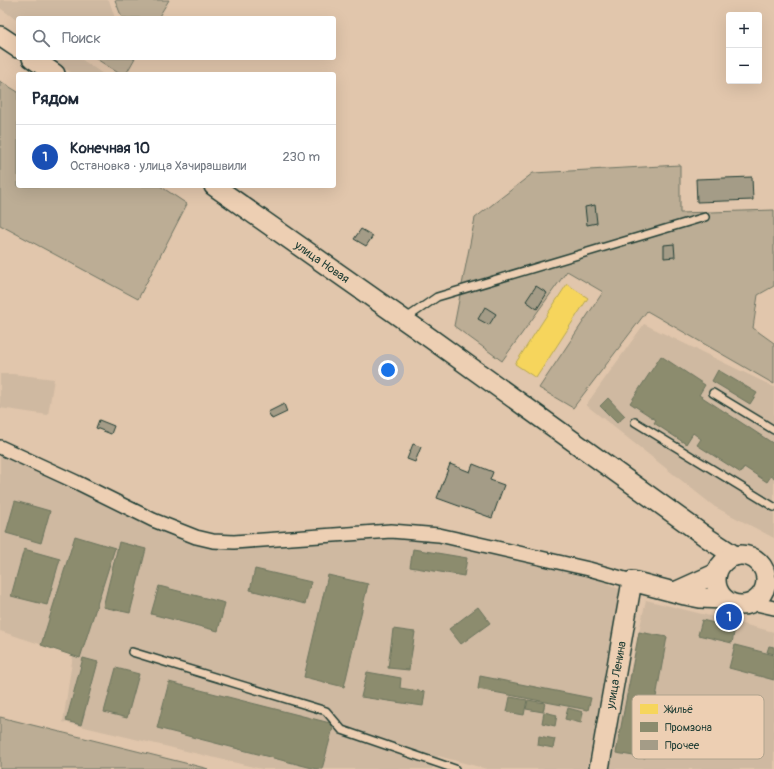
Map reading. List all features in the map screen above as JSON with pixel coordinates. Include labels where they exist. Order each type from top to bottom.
[{"type":"street","points":[[0,36],[16,47]]},
{"type":"street","points":[[35,60],[52,72]]},
{"type":"street","name":"улица Новая","points":[[217,188],[430,338],[709,539],[724,564]]},
{"type":"street","points":[[0,447],[76,482],[152,520],[196,537],[213,541],[234,542],[391,531],[439,535],[589,569],[700,598],[724,599]]},
{"type":"street","points":[[674,592],[724,564],[747,556],[760,565],[770,582],[752,603]]},
{"type":"street","points":[[724,564],[716,582],[724,599],[729,603],[736,605],[752,603],[774,608]]},
{"type":"street","name":"улица Ленина","points":[[599,769],[632,580]]},
{"type":"lane","points":[[404,320],[438,297],[705,218]]},
{"type":"lane","points":[[714,393],[774,430]]},
{"type":"lane","points":[[635,422],[774,508]]},
{"type":"lane","points":[[132,652],[326,711],[342,730],[455,769]]},
{"type":"shaded area","points":[[0,0],[109,0],[114,16],[16,16],[16,20],[0,8]]},
{"type":"shaded area","points":[[115,0],[169,0],[159,16],[121,16]]},
{"type":"shaded area","points":[[53,60],[82,60],[100,72],[70,72]]},
{"type":"shaded area","points":[[98,60],[134,60],[127,72],[117,72]]},
{"type":"shaded area","points":[[0,81],[16,91],[16,188],[163,188],[187,204],[138,299],[0,225]]},
{"type":"shaded area","points":[[680,165],[680,213],[774,210],[774,286],[758,295],[753,328],[774,343],[774,384],[647,311],[573,408],[539,388],[603,292],[567,271],[502,361],[454,326],[475,218],[533,173]]},
{"type":"shaded area","points":[[644,324],[774,387],[774,538],[715,507],[586,405]]},
{"type":"shaded area","points":[[0,374],[54,379],[48,415],[0,408]]},
{"type":"shaded area","points":[[0,448],[142,513],[232,545],[376,531],[477,548],[588,574],[621,590],[587,769],[487,769],[438,756],[432,769],[262,769],[63,722],[73,655],[0,631]]},
{"type":"shaded area","points":[[646,600],[774,632],[774,769],[610,769],[609,764]]},
{"type":"shaded area","points":[[0,717],[205,768],[208,769],[0,769]]},
{"type":"building: Жильё","points":[[567,284],[588,298],[536,378],[515,364]]},
{"type":"building: Промзона","points":[[661,356],[705,385],[699,395],[774,444],[774,478],[771,476],[767,482],[744,467],[741,473],[697,445],[701,439],[693,433],[686,444],[654,423],[656,420],[630,403]]},
{"type":"building: Промзона","points":[[718,370],[757,393],[750,404],[712,381]]},
{"type":"building: Промзона","points":[[608,398],[625,416],[617,423],[600,406]]},
{"type":"building: Промзона","points":[[15,501],[50,511],[41,543],[6,533]]},
{"type":"building: Промзона","points":[[75,536],[115,548],[80,658],[41,645]]},
{"type":"building: Промзона","points":[[119,542],[146,549],[130,613],[103,607]]},
{"type":"building: Промзона","points":[[24,549],[60,559],[47,605],[11,596]]},
{"type":"building: Промзона","points":[[413,549],[467,558],[464,576],[410,567]]},
{"type":"building: Промзона","points":[[255,569],[311,582],[305,604],[250,590]]},
{"type":"building: Промзона","points":[[328,575],[368,584],[344,687],[304,677]]},
{"type":"building: Промзона","points":[[159,586],[225,603],[218,631],[151,614]]},
{"type":"building: Промзона","points":[[478,607],[490,623],[461,644],[449,629]]},
{"type":"building: Промзона","points":[[702,620],[735,628],[732,643],[698,635]]},
{"type":"building: Промзона","points":[[393,629],[415,632],[409,670],[388,668]]},
{"type":"building: Промзона","points":[[639,632],[667,637],[656,695],[632,695],[632,756],[616,753]]},
{"type":"building: Промзона","points":[[735,645],[774,655],[774,680],[729,668]]},
{"type":"building: Промзона","points":[[769,646],[774,647],[774,654],[767,652]]},
{"type":"building: Промзона","points":[[83,658],[98,662],[81,725],[66,721]]},
{"type":"building: Промзона","points":[[116,668],[139,674],[127,718],[104,712]]},
{"type":"building: Промзона","points":[[367,672],[401,678],[400,688],[425,692],[423,706],[361,697]]},
{"type":"building: Промзона","points":[[480,676],[591,698],[588,710],[478,689]]},
{"type":"building: Промзона","points":[[169,682],[334,724],[322,769],[316,769],[157,728]]},
{"type":"building: Промзона","points":[[510,697],[527,700],[524,715],[507,712]]},
{"type":"building: Промзона","points":[[528,700],[545,703],[543,712],[526,709]]},
{"type":"building: Промзона","points":[[568,708],[583,712],[581,723],[565,719]]},
{"type":"building: Промзона","points":[[544,712],[557,715],[555,726],[542,723]]},
{"type":"building: Промзона","points":[[539,736],[555,739],[553,748],[538,745]]},
{"type":"building: Прочее","points":[[752,177],[753,200],[697,202],[696,179]]},
{"type":"building: Прочее","points":[[595,205],[597,223],[587,225],[585,207]]},
{"type":"building: Прочее","points":[[361,229],[373,236],[366,246],[354,239]]},
{"type":"building: Прочее","points":[[674,244],[675,257],[664,258],[664,245]]},
{"type":"building: Прочее","points":[[536,286],[547,293],[537,309],[526,301]]},
{"type":"building: Прочее","points":[[485,307],[496,314],[489,325],[478,319]]},
{"type":"building: Прочее","points":[[284,404],[287,412],[272,419],[268,412]]},
{"type":"building: Прочее","points":[[99,420],[114,426],[111,434],[96,428]]},
{"type":"building: Прочее","points":[[413,444],[421,447],[415,462],[407,459]]},
{"type":"building: Прочее","points":[[450,464],[470,472],[473,464],[493,472],[490,480],[504,485],[492,518],[437,498]]},
{"type":"place","name":"Конечная 10","points":[[729,617]]}]
